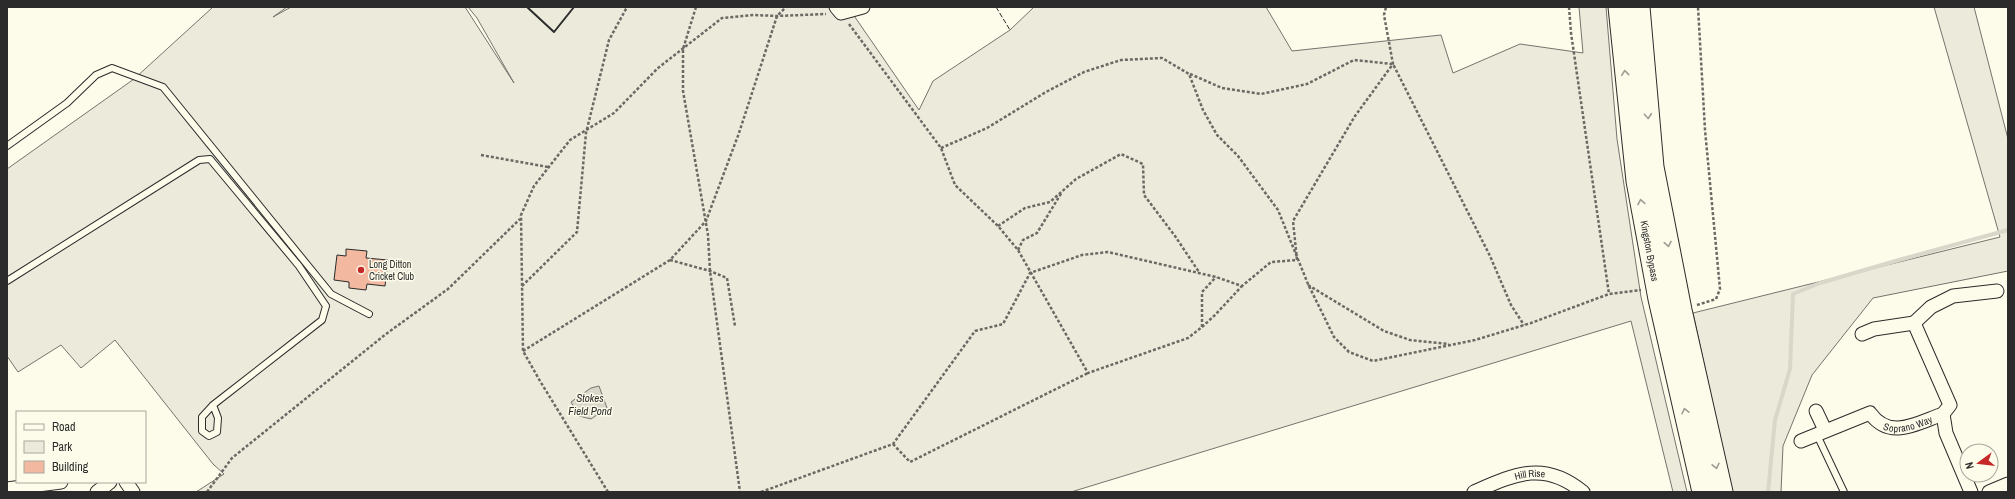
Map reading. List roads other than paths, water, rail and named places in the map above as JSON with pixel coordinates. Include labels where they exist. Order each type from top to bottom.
[{"type":"highway","name":"Kingston Bypass","points":[[1619,7],[1637,181],[1658,287],[1703,492]]},
{"type":"highway","name":"Kingston Bypass","points":[[1638,7],[1653,167],[1681,310],[1722,492]]},
{"type":"street","points":[[839,10],[863,7]]},
{"type":"street","points":[[1862,334],[1874,328],[1914,323],[1931,307],[1953,296],[1997,290]]},
{"type":"street","points":[[1914,323],[1950,405],[1943,414]]},
{"type":"street","points":[[1816,411],[1821,432]]},
{"type":"street","name":"Soprano Way","points":[[1801,441],[1870,413],[1877,422],[1885,427],[1900,428],[1943,414],[1946,433],[1971,492]]},
{"type":"street","name":"Hill Rise","points":[[1474,492],[1513,475],[1539,472],[1561,478],[1583,492]]},
{"type":"street","points":[[7,489],[53,483]]},
{"type":"street","points":[[97,492],[109,483]]},
{"type":"street","points":[[127,483],[133,492]]},
{"type":"street","points":[[1989,492],[2008,484]]},
{"type":"lane","points":[[7,146],[67,103],[96,75],[112,68],[163,87],[331,294],[368,314]]},
{"type":"lane","points":[[7,281],[199,160],[210,159],[299,266],[326,306],[322,320],[213,405],[202,417],[202,431],[209,436],[217,432],[218,418],[213,405]]},
{"type":"lane","points":[[1821,432],[1844,492]]},
{"type":"water","name":"Stokes Field Pond","points":[[599,386],[607,408],[591,419],[579,416],[571,402],[591,388]]},
{"type":"waterway","points":[[1768,492],[1775,420],[1790,369],[1793,294],[1820,283],[2008,230]]},
{"type":"place","name":"Long Ditton Cricket Club","points":[[361,270]]}]
